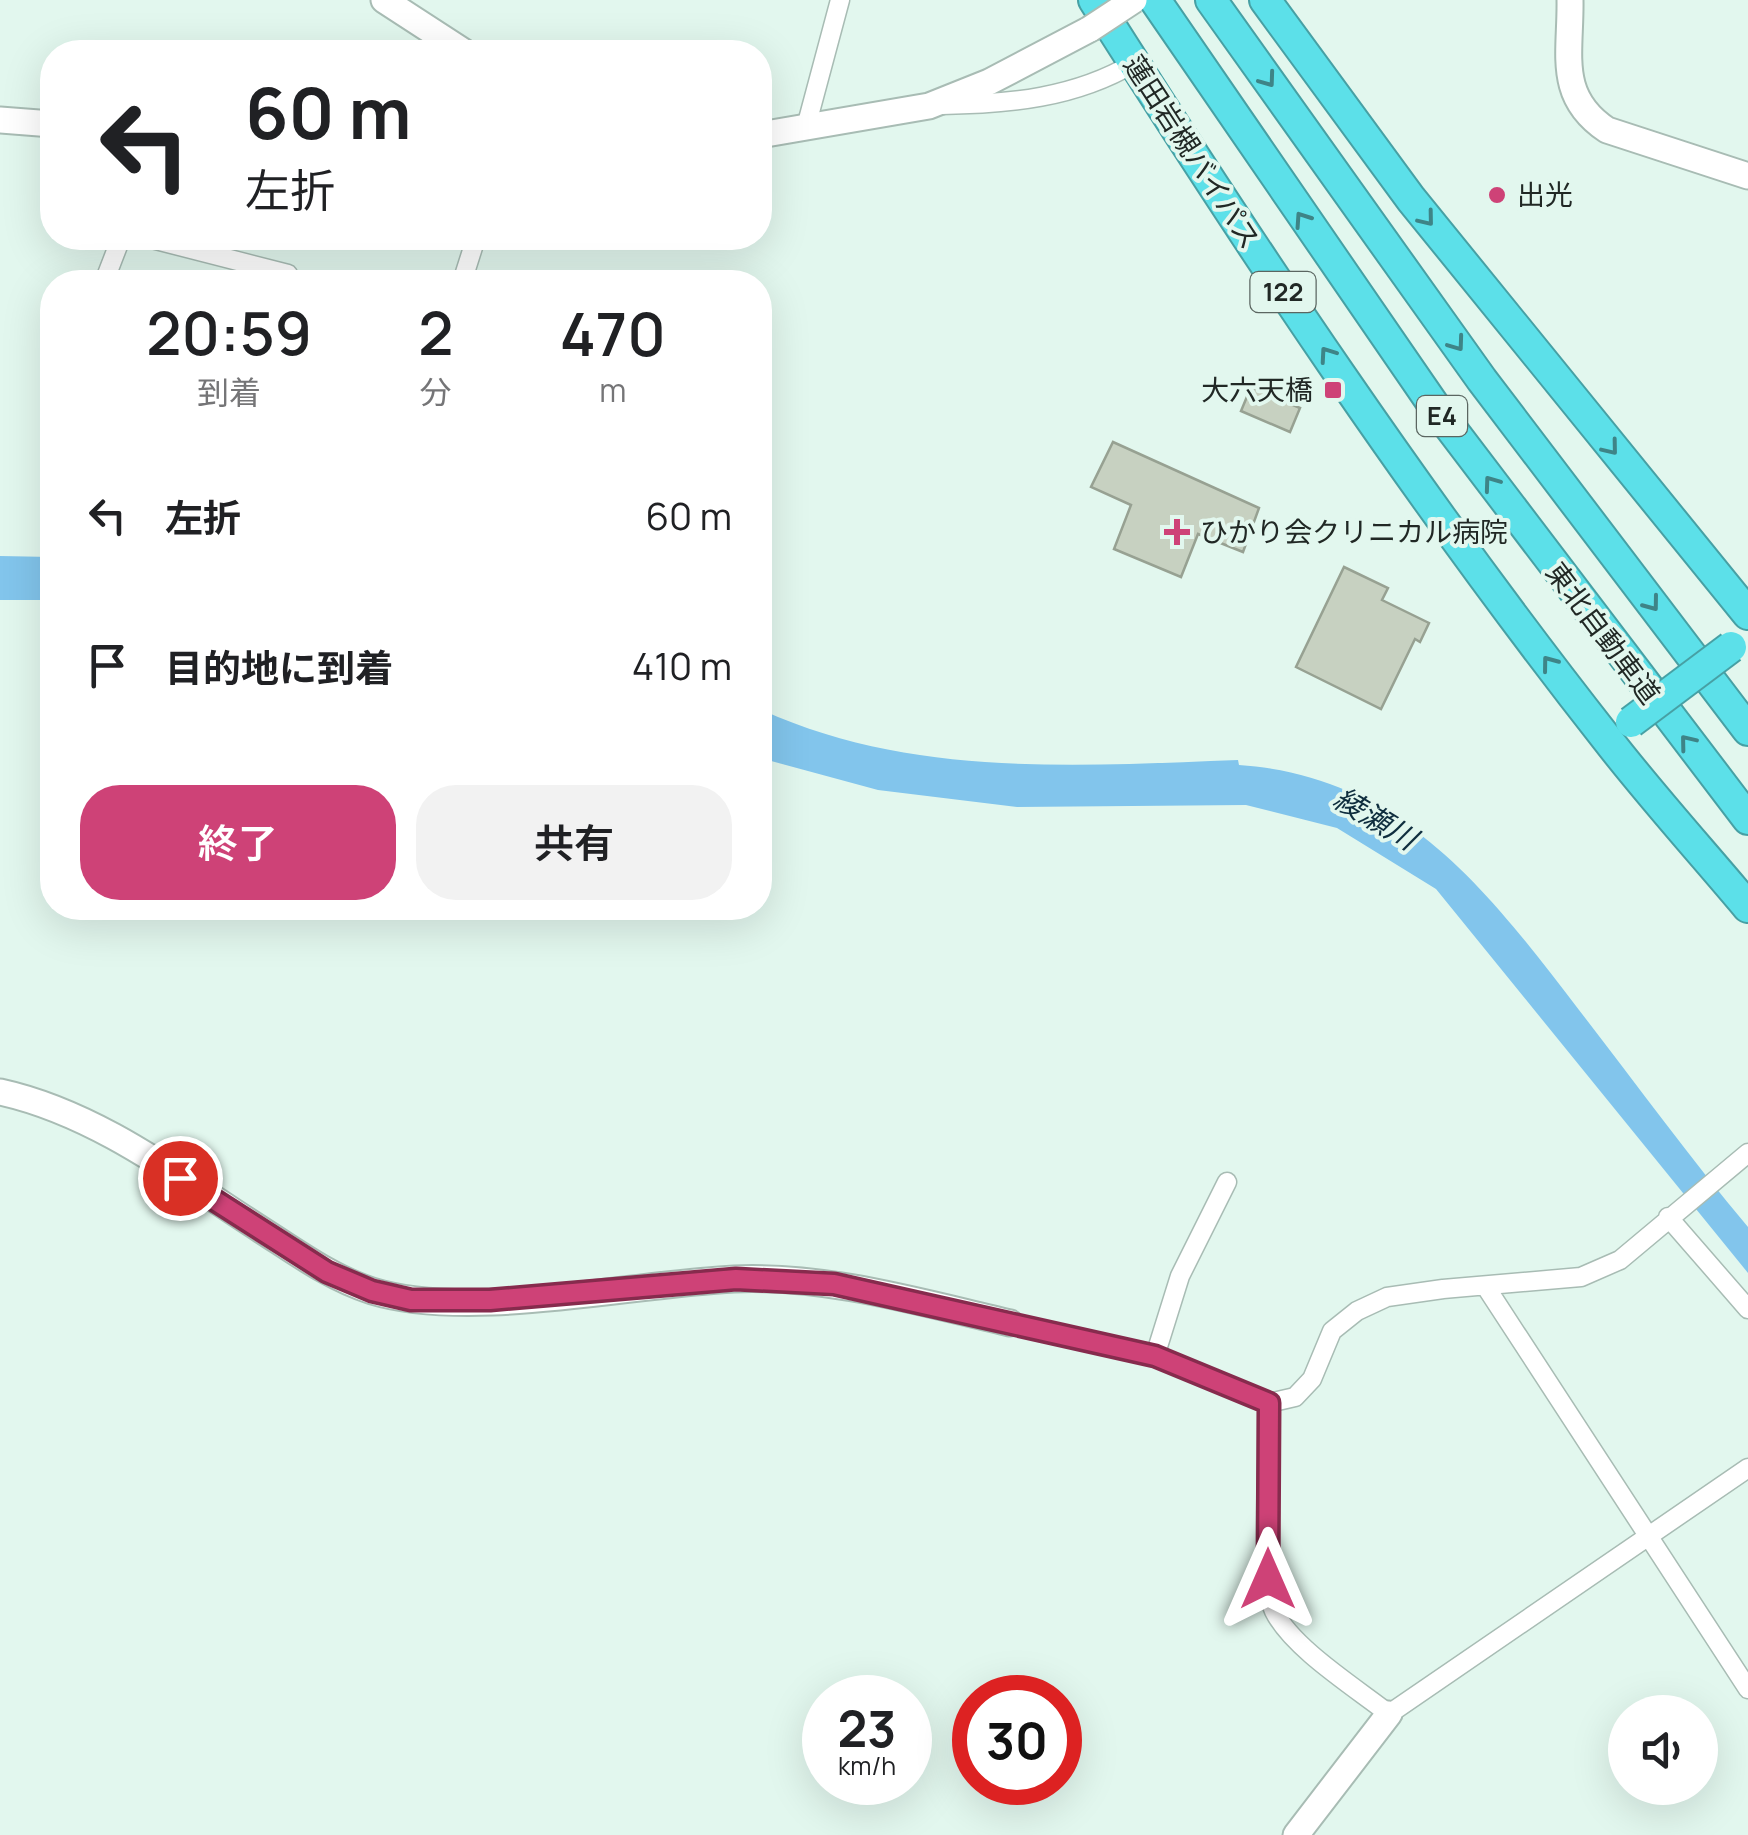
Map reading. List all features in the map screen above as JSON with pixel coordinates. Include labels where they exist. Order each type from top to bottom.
[{"type":"highway","name":"東北自動車道","points":[[1155,0],[1437,410],[1748,818]]},
{"type":"highway","name":"東北自動車道","points":[[1212,0],[1482,380],[1748,730]]},
{"type":"highway","points":[[1265,0],[1411,199],[1748,614]]},
{"type":"highway","name":"蓮田岩槻バイパス","points":[[1092,14],[1134,64],[1277,284],[1484,576],[1620,731],[1748,907]]},
{"type":"highway","points":[[1620,731],[1739,641]]},
{"type":"street","points":[[384,0],[446,40]]},
{"type":"street","points":[[806,127],[840,0]]},
{"type":"street","points":[[929,106],[989,82],[1092,14],[1134,0]]},
{"type":"street","points":[[1570,0],[1569,67],[1573,93],[1587,115],[1607,130],[1748,176]]},
{"type":"street","points":[[772,133],[929,106],[1050,97],[1104,81],[1134,64]]},
{"type":"street","points":[[0,120],[40,123]]},
{"type":"street","points":[[195,250],[272,270]]},
{"type":"street","points":[[0,1092],[105,1132],[327,1272],[385,1294],[451,1302],[676,1283],[790,1280],[868,1290],[1155,1356],[1269,1403],[1295,1397],[1312,1378],[1332,1331],[1357,1311],[1387,1297],[1581,1277],[1620,1260],[1748,1153]]},
{"type":"street","points":[[1155,1356],[1180,1276],[1227,1182]]},
{"type":"street","points":[[1674,1212],[1748,1309]]},
{"type":"street","points":[[1486,1287],[1748,1689]]},
{"type":"street","points":[[1269,1403],[1268,1579],[1274,1610],[1299,1642],[1388,1714]]},
{"type":"street","points":[[1296,1835],[1388,1714],[1748,1468]]},
{"type":"water","points":[[0,556],[40,557],[40,600],[0,600]]},
{"type":"water","name":"綾瀬川","points":[[772,714],[875,747],[995,763],[1238,760],[1239,765],[1297,774],[1348,791],[1394,816],[1436,847],[1510,923],[1748,1227],[1748,1273],[1436,889],[1337,828],[1246,805],[1017,807],[878,790],[772,761]]},
{"type":"building","points":[[1251,387],[1300,408],[1290,432],[1241,411]]},
{"type":"building","points":[[1113,442],[1259,508],[1243,552],[1198,534],[1181,577],[1114,549],[1131,505],[1091,487]]},
{"type":"building","points":[[1344,567],[1388,588],[1382,600],[1429,623],[1420,642],[1415,639],[1381,709],[1296,667]]},
{"type":"place","name":"出光","points":[[1497,195]]},
{"type":"place","name":"大六天橋","points":[[1333,390]]},
{"type":"place","name":"ひかり会クリニカル病院","points":[[1177,532]]},
{"type":"route","points":[[180,1178],[327,1272],[372,1291],[411,1300],[490,1300],[736,1279],[790,1280],[868,1290],[1155,1356],[1269,1403],[1268,1579]]}]
